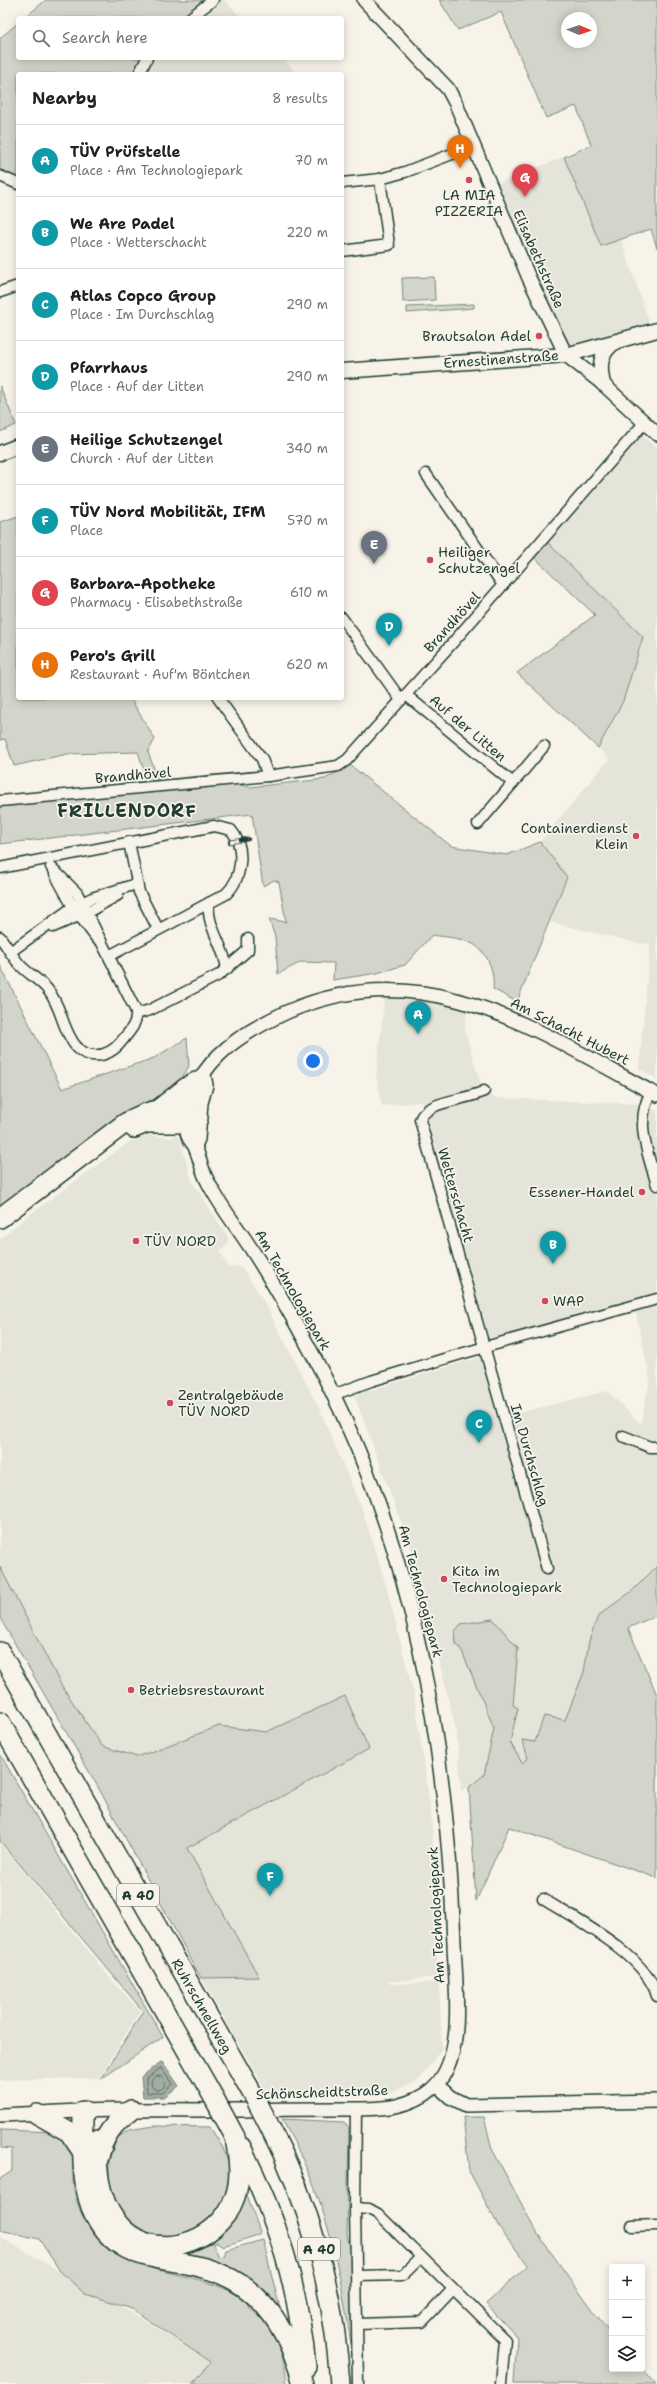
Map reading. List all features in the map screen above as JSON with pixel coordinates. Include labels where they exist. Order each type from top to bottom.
[{"type":"highway","points":[[0,1218],[124,1124],[140,1114],[159,1109],[187,1087],[200,1079]]},
{"type":"highway","points":[[159,1109],[191,1118]]},
{"type":"highway","points":[[0,1225],[126,1131],[146,1123],[191,1118]]},
{"type":"highway","name":"Ruhrschnellweg","points":[[0,1652],[255,2098],[300,2190],[316,2235],[336,2331],[340,2384]]},
{"type":"highway","name":"A 40","points":[[0,1722],[214,2098],[265,2196],[277,2226],[299,2314],[307,2384]]},
{"type":"highway","points":[[97,2167],[106,2136],[115,2123],[131,2110]]},
{"type":"highway","points":[[89,2111],[100,2186],[107,2206],[116,2222],[128,2234],[152,2245],[181,2245],[205,2235],[229,2210],[239,2180],[235,2137]]},
{"type":"highway","points":[[89,2111],[84,2154],[84,2179],[89,2200],[96,2218],[110,2236],[127,2250],[140,2256],[209,2269],[245,2286],[260,2301],[284,2332],[293,2352],[303,2384]]},
{"type":"highway","points":[[36,2114],[69,2132],[76,2140],[84,2154]]},
{"type":"main road","name":"Ernestinenstraße","points":[[344,371],[566,355],[657,330]]},
{"type":"main road","points":[[603,384],[600,366],[602,357],[607,349],[616,342]]},
{"type":"main road","points":[[0,453],[16,447]]},
{"type":"street","points":[[193,16],[213,0]]},
{"type":"street","name":"Elisabethstraße","points":[[364,0],[448,89],[538,298],[566,355]]},
{"type":"street","points":[[140,72],[146,60]]},
{"type":"street","points":[[344,183],[380,179],[405,172],[473,146]]},
{"type":"street","points":[[0,176],[16,183]]},
{"type":"street","points":[[344,251],[389,245],[380,179]]},
{"type":"street","points":[[0,292],[16,287]]},
{"type":"street","points":[[566,355],[603,384],[657,434]]},
{"type":"street","name":"Brandhövel","points":[[0,801],[268,776],[327,768],[342,763],[503,585],[645,422]]},
{"type":"street","points":[[426,474],[503,585]]},
{"type":"street","name":"Auf der Litten","points":[[344,621],[403,697],[512,783]]},
{"type":"street","points":[[219,700],[262,759],[268,776]]},
{"type":"street","points":[[478,824],[544,746]]},
{"type":"street","points":[[0,868],[48,863],[129,842],[214,826],[231,830],[236,837],[239,849],[239,873],[232,890],[190,915],[109,956]]},
{"type":"street","points":[[129,842],[136,884],[158,930]]},
{"type":"street","points":[[48,863],[77,893],[83,902],[84,915]]},
{"type":"street","points":[[0,936],[10,952],[23,968],[49,991],[60,1010],[73,1042],[93,1057],[104,1056],[115,1050],[133,1026],[136,1014],[124,983],[104,947],[84,915],[73,908],[48,863]]},
{"type":"street","points":[[42,931],[84,915],[136,884]]},
{"type":"street","points":[[10,952],[83,902],[124,890]]},
{"type":"street","points":[[209,903],[209,921],[211,930],[222,948],[226,969]]},
{"type":"street","points":[[136,1014],[150,1010],[219,975],[241,954],[248,950],[248,938]]},
{"type":"street","points":[[222,948],[241,954]]},
{"type":"street","name":"Am Technologiepark","points":[[437,2085],[448,2066],[456,2029],[452,1886],[447,1819],[438,1743],[423,1657],[400,1565],[376,1498],[333,1395],[300,1331],[260,1263],[208,1184],[195,1146],[198,1139],[191,1118],[200,1079],[215,1058],[244,1035],[292,1010],[330,998],[354,993],[398,990],[444,996],[472,1003]]},
{"type":"street","name":"Am Schacht Hubert","points":[[472,1003],[515,1019],[654,1094],[643,1107],[642,1121],[657,1185]]},
{"type":"street","name":"Wetterschacht","points":[[484,1091],[430,1107],[422,1114],[420,1120],[485,1348]]},
{"type":"street","points":[[333,1395],[371,1381],[657,1299]]},
{"type":"street","name":"Im Durchschlag","points":[[485,1348],[547,1569]]},
{"type":"street","points":[[623,1436],[650,1447],[657,1448]]},
{"type":"street","points":[[543,1898],[607,1940],[634,1962],[648,1976],[657,1996]]},
{"type":"street","points":[[437,2085],[450,2097],[466,2105],[657,2101]]},
{"type":"street","name":"Schönscheidtstraße","points":[[0,2115],[131,2110],[356,2109],[399,2105],[423,2096],[437,2085]]},
{"type":"street","points":[[356,2109],[355,2208],[358,2276],[358,2384]]},
{"type":"street","points":[[355,2208],[369,2209],[378,2214],[505,2340],[501,2384]]},
{"type":"street","points":[[632,2226],[657,2225]]},
{"type":"street","points":[[358,2276],[403,2275],[421,2257]]},
{"type":"street","points":[[358,2324],[422,2322],[453,2289]]},
{"type":"shaded area","points":[[46,0],[207,0],[191,16],[26,16]]},
{"type":"shaded area","points":[[214,0],[224,0],[240,16],[198,16]]},
{"type":"shaded area","points":[[439,0],[657,0],[657,248],[651,229],[601,246],[564,157],[591,145],[576,106],[546,118],[501,12],[458,30]]},
{"type":"shaded area","points":[[16,25],[16,60],[147,60],[136,72],[16,72],[16,181],[0,175],[0,38]]},
{"type":"shaded area","points":[[153,60],[284,60],[293,69],[293,72],[144,72]]},
{"type":"shaded area","points":[[564,157],[601,246],[621,239],[651,328],[563,352],[489,187]]},
{"type":"shaded area","points":[[434,277],[435,300],[403,302],[402,278]]},
{"type":"shaded area","points":[[474,304],[474,308],[407,313],[407,307]]},
{"type":"shaded area","points":[[0,386],[16,425],[0,432]]},
{"type":"shaded area","points":[[639,434],[657,447],[657,1079],[639,1069],[650,944],[637,943],[550,922],[567,878],[540,842],[609,759],[598,748],[623,701],[643,637],[547,542]]},
{"type":"shaded area","points":[[16,517],[16,700],[131,700],[155,739],[148,752],[159,782],[148,782],[138,752],[67,754],[14,766],[5,739],[0,740],[0,522]]},
{"type":"shaded area","points":[[547,542],[643,637],[623,701],[598,748],[517,673],[595,615],[534,557]]},
{"type":"shaded area","points":[[350,765],[451,846],[507,855],[540,842],[567,877],[517,1002],[493,989],[491,967],[488,960],[479,948],[462,940],[432,935],[405,965],[377,973],[333,980],[334,963],[301,962],[278,974],[275,937],[269,919],[286,922],[279,882],[274,880],[263,886],[252,814],[0,844],[0,806],[231,783],[250,787],[325,779]]},
{"type":"shaded area","points":[[0,965],[62,1089],[154,1058],[187,1038],[189,1066],[175,1090],[125,1114],[0,1206]]},
{"type":"shaded area","points":[[385,995],[471,1004],[466,1016],[465,1031],[483,1091],[494,1098],[641,1104],[657,1111],[657,1565],[632,1590],[598,1616],[589,1641],[584,1672],[571,1710],[565,1721],[544,1717],[535,1743],[523,1740],[522,1745],[528,1758],[521,1764],[510,1742],[518,1708],[513,1705],[518,1648],[493,1619],[461,1624],[455,1631],[456,1644],[461,1649],[494,1728],[484,1775],[461,1791],[457,1734],[412,1551],[354,1395],[484,1356],[510,1415],[607,1391],[641,1424],[650,1379],[636,1313],[493,1351],[457,1234],[422,1102],[382,1106],[376,1076]]},
{"type":"shaded area","points":[[175,1134],[179,1138],[192,1181],[228,1237],[228,1244],[220,1252],[229,1268],[236,1266],[243,1269],[262,1298],[320,1410],[363,1512],[385,1582],[414,1694],[431,1812],[437,1899],[437,1977],[388,1982],[391,1984],[439,1982],[442,2048],[419,2080],[386,2095],[269,2096],[201,1978],[259,1977],[187,1848],[368,1750],[345,1696],[266,1732],[219,1726],[137,1757],[102,1746],[60,1683],[0,1567],[0,1239],[29,1215],[129,1142],[150,1135],[173,1138]]},
{"type":"shaded area","points":[[657,1566],[657,1615],[628,1628],[657,1695],[657,1878],[509,1827],[476,1901],[469,1787],[484,1775],[494,1728],[461,1649],[456,1644],[455,1631],[461,1624],[493,1619],[518,1648],[513,1705],[518,1708],[510,1742],[522,1763],[528,1758],[522,1740],[535,1742],[544,1716],[565,1720],[584,1672],[589,1641],[598,1616],[632,1591]]},
{"type":"shaded area","points":[[0,1567],[60,1683],[102,1746],[137,1757],[219,1726],[266,1732],[345,1696],[369,1749],[187,1848],[259,1977],[201,1978],[98,1787],[0,1618]]},
{"type":"shaded area","points":[[0,1754],[163,2037],[101,2079],[143,2011],[0,1841]]},
{"type":"shaded area","points":[[0,1843],[116,1985],[140,2011],[99,2078],[0,2080]]},
{"type":"shaded area","points":[[463,2117],[484,2117],[492,2149],[537,2233],[593,2311],[609,2330],[609,2372],[645,2371],[656,2384],[514,2384],[517,2337],[486,2304],[528,2265],[499,2227],[469,2171]]},
{"type":"shaded area","points":[[282,2119],[344,2122],[349,2129],[347,2235],[351,2251],[356,2339],[351,2344],[343,2294],[328,2228],[315,2188],[305,2164]]},
{"type":"shaded area","points":[[153,2126],[210,2127],[223,2148],[230,2168],[231,2188],[220,2213],[183,2238],[146,2237],[121,2219],[109,2184],[109,2160],[117,2138],[129,2130]]},
{"type":"shaded area","points":[[0,2130],[56,2132],[68,2143],[72,2151],[74,2191],[85,2221],[105,2246],[129,2260],[162,2271],[215,2285],[230,2291],[244,2300],[253,2311],[264,2319],[274,2333],[283,2358],[287,2384],[193,2384],[210,2362],[129,2307],[85,2294],[60,2271],[39,2239],[0,2230],[0,2179],[12,2171],[12,2149],[0,2148]]},
{"type":"shaded area","points":[[244,2186],[260,2232],[258,2235],[223,2246],[217,2242],[213,2244],[219,2257],[224,2256],[226,2250],[263,2240],[282,2317],[269,2299],[161,2255],[182,2251]]},
{"type":"shaded area","points":[[0,2237],[143,2319],[210,2362],[193,2384],[0,2384]]},
{"type":"water","points":[[162,2061],[179,2086],[164,2097],[143,2097],[141,2077]]},
{"type":"railway","points":[[230,842],[248,839]]},
{"type":"place","name":"Pero's Grill","points":[[460,168]]},
{"type":"place","name":"LA MIA PIZZERIA","points":[[469,180]]},
{"type":"place","name":"Barbara-Apotheke","points":[[525,197]]},
{"type":"place","name":"Brautsalon Adel","points":[[539,336]]},
{"type":"place","name":"Heiliger Schutzengel","points":[[430,560]]},
{"type":"place","name":"Heilige Schutzengel","points":[[374,564]]},
{"type":"place","name":"Pfarrhaus","points":[[389,646]]},
{"type":"place","name":"Containerdienst Klein","points":[[636,836]]},
{"type":"place","name":"TÜV Prüfstelle","points":[[418,1034]]},
{"type":"place","name":"Essener-Handel","points":[[642,1192]]},
{"type":"place","name":"TÜV NORD","points":[[136,1241]]},
{"type":"place","name":"We Are Padel","points":[[553,1264]]},
{"type":"place","name":"WAP","points":[[545,1301]]},
{"type":"place","name":"Zentralgebäude TÜV NORD","points":[[170,1403]]},
{"type":"place","name":"Atlas Copco Group","points":[[479,1443]]},
{"type":"place","name":"Kita im Technologiepark","points":[[444,1579]]},
{"type":"place","name":"Betriebsrestaurant","points":[[131,1690]]},
{"type":"place","name":"TÜV Nord Mobilität, IFM","points":[[270,1896]]},
{"type":"district","name":"FRILLENDORF","points":[[127,811]]}]
